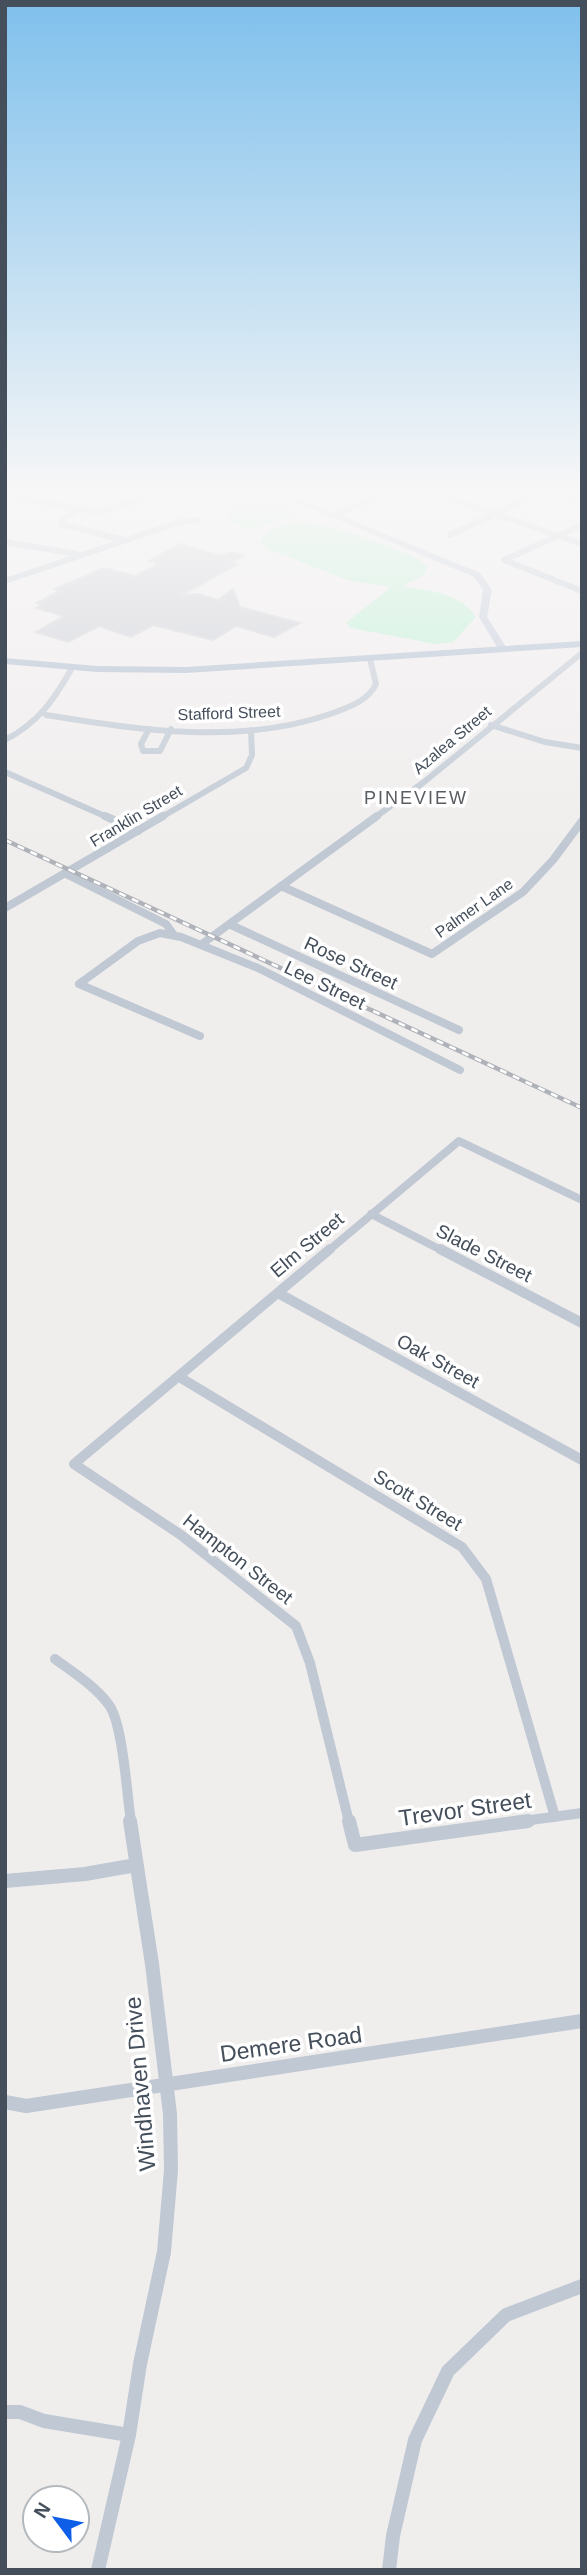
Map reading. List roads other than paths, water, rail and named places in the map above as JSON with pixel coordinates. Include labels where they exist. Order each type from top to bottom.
[{"type":"main road","points":[[5,661],[72,668],[186,670],[582,644]]},
{"type":"street","points":[[484,609],[483,617],[503,650]]},
{"type":"street","name":"Azalea Street","points":[[202,944],[424,782],[582,653]]},
{"type":"street","name":"Stafford Street","points":[[46,715],[149,729],[251,730],[313,720],[362,700],[372,692],[376,684],[370,659]]},
{"type":"street","points":[[5,740],[23,732],[46,715],[72,668]]},
{"type":"street","points":[[491,725],[545,742],[582,748]]},
{"type":"street","points":[[149,729],[141,744],[143,751],[160,751],[171,729]]},
{"type":"street","name":"Franklin Street","points":[[5,908],[246,768],[253,755],[251,730]]},
{"type":"street","points":[[5,772],[138,831]]},
{"type":"street","name":"Palmer Lane","points":[[281,886],[432,954],[523,892],[553,860],[582,821]]},
{"type":"street","name":"Lee Street","points":[[66,874],[166,924],[174,934],[202,944],[460,1069]]},
{"type":"street","name":"Rose Street","points":[[231,925],[458,1030]]},
{"type":"street","points":[[174,934],[162,933],[147,937],[79,984],[200,1036]]},
{"type":"street","name":"Elm Street","points":[[74,1464],[181,1378],[459,1141],[582,1200]]},
{"type":"street","name":"Slade Street","points":[[371,1214],[582,1323]]},
{"type":"street","name":"Oak Street","points":[[278,1293],[582,1461]]},
{"type":"street","name":"Scott Street","points":[[181,1378],[462,1547],[486,1579],[555,1817]]},
{"type":"street","name":"Hampton Street","points":[[74,1464],[181,1535],[296,1626],[310,1663],[355,1845]]},
{"type":"street","name":"Windhaven Drive","points":[[55,1659],[91,1686],[111,1707],[121,1746],[170,2114],[171,2170],[164,2252],[140,2364],[129,2435],[98,2570]]},
{"type":"street","name":"Trevor Street","points":[[355,1845],[582,1813]]},
{"type":"street","points":[[5,1881],[85,1874],[136,1865]]},
{"type":"street","name":"Demere Road","points":[[5,2102],[26,2106],[165,2081],[365,2055],[582,2021]]},
{"type":"street","points":[[389,2570],[393,2536],[415,2440],[448,2371],[506,2315],[582,2286]]},
{"type":"street","points":[[5,2412],[20,2412],[44,2421],[129,2435]]},
{"type":"railway","points":[[5,840],[582,1108]]},
{"type":"district","name":"PINEVIEW","points":[[416,798]]}]
